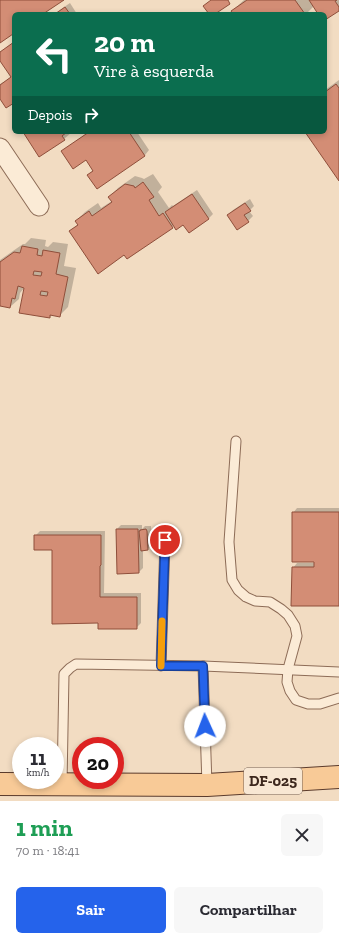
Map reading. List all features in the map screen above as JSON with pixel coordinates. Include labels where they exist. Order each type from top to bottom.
[{"type":"main road","name":"DF-025","points":[[64,784],[207,785],[339,777]]},
{"type":"main road","name":"DF-025","points":[[0,784],[12,784]]},
{"type":"street","points":[[0,148],[39,206]]},
{"type":"lane","points":[[236,441],[229,542],[232,580],[238,590],[246,597],[270,602],[288,615],[295,626],[297,636],[288,669],[287,682],[290,691],[296,700],[308,704],[320,704],[339,698]]},
{"type":"lane","points":[[161,666],[165,540]]},
{"type":"lane","points":[[63,737],[64,674],[76,664],[203,666],[339,672]]},
{"type":"lane","points":[[203,666],[207,785]]},
{"type":"building","points":[[0,0],[64,0],[46,12],[12,12],[12,35],[0,43]]},
{"type":"building","points":[[211,0],[228,0],[230,4],[218,12],[208,12],[203,6]]},
{"type":"building","points":[[247,0],[295,0],[304,12],[232,12]]},
{"type":"building","points":[[309,0],[337,0],[335,1],[339,7],[339,11],[327,19],[327,12],[317,12]]},
{"type":"building","points":[[65,7],[69,12],[58,12]]},
{"type":"building","points":[[12,43],[12,104],[6,108],[0,99],[0,85],[11,77],[0,61],[0,52]]},
{"type":"building","points":[[336,84],[339,88],[339,181],[306,134],[327,134],[327,91]]},
{"type":"building","points":[[24,134],[64,134],[62,136],[65,140],[39,157]]},
{"type":"building","points":[[86,134],[130,134],[145,156],[97,189],[87,175],[93,171],[86,160],[73,169],[61,151]]},
{"type":"building","points":[[143,182],[154,197],[149,200],[159,216],[163,213],[173,228],[127,259],[124,255],[98,274],[69,231],[78,225],[75,221],[89,211],[92,216],[112,202],[108,197],[125,184],[134,186],[135,188]]},
{"type":"building","points":[[192,194],[209,219],[189,233],[183,225],[176,230],[165,212]]},
{"type":"building","points":[[245,203],[251,211],[244,215],[249,222],[237,230],[227,215]]},
{"type":"building","points":[[22,246],[38,249],[37,255],[42,256],[43,250],[60,253],[56,274],[68,277],[60,317],[50,315],[50,318],[19,313],[24,288],[18,286],[15,299],[12,298],[10,308],[0,306],[0,262],[14,252],[20,253]],"holes":[[[34,271],[42,272],[41,276],[33,275]],[[41,291],[48,292],[47,296],[40,295]]]},
{"type":"building","points":[[292,512],[339,512],[339,606],[291,606],[292,567],[314,567],[314,562],[292,562]]},
{"type":"building","points":[[116,529],[138,529],[139,573],[117,574]]},
{"type":"building","points":[[146,529],[148,550],[141,551],[139,531]]},
{"type":"building","points":[[34,535],[101,535],[100,597],[137,597],[137,629],[98,629],[98,623],[52,624],[52,550],[34,550]]},
{"type":"slow traffic","points":[[161,666],[162,621]]},
{"type":"route","points":[[165,540],[161,666],[203,666],[205,726]]}]
